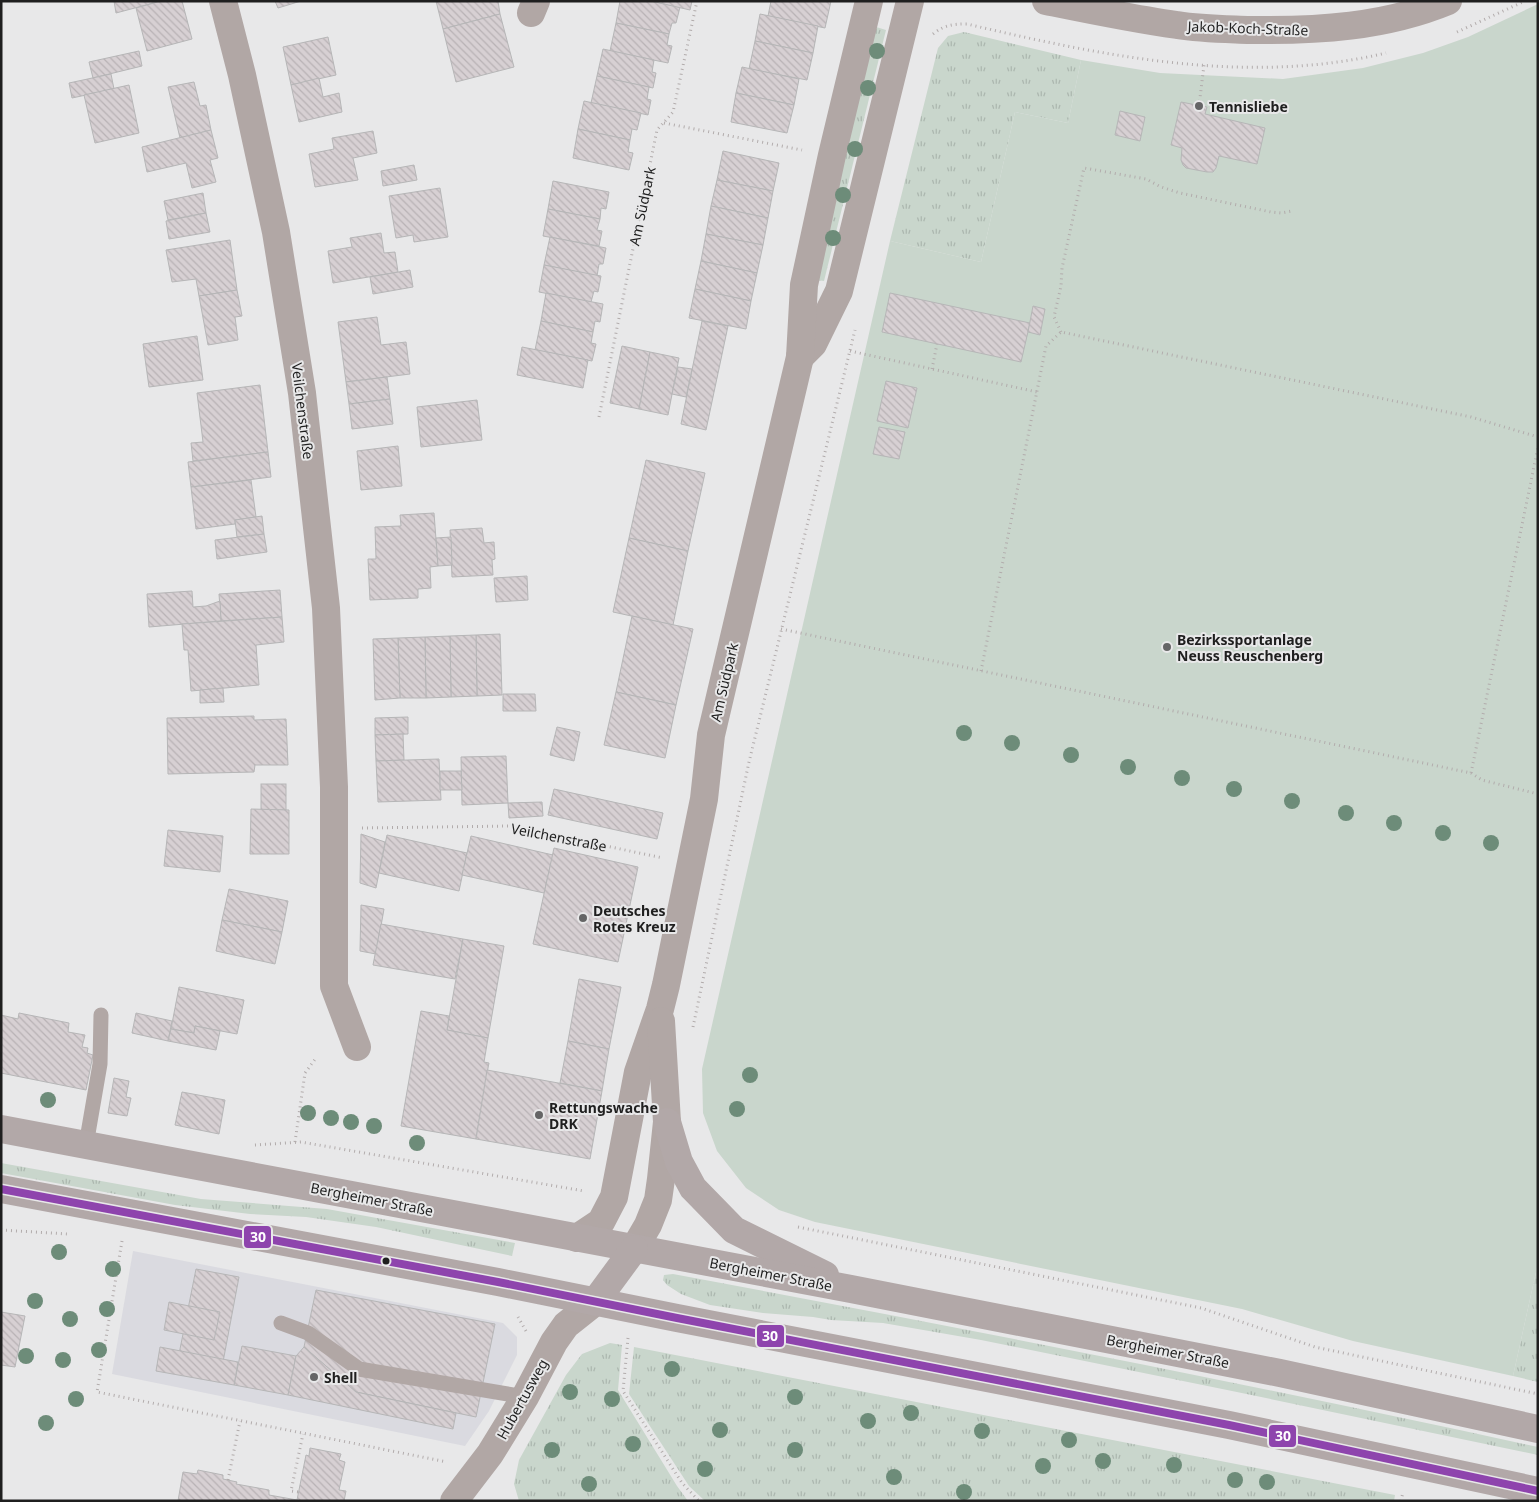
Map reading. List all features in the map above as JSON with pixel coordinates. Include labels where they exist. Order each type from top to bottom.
[{"type":"main road","points":[[667,1122],[679,1162],[693,1188],[734,1230],[851,1289]]},
{"type":"main road","name":"Bergheimer Straße","points":[[1,1129],[851,1289],[1280,1373],[1538,1429]]},
{"type":"main road","points":[[1,1189],[498,1282],[1229,1425],[1538,1491]]},
{"type":"main road","points":[[595,1302],[634,1249]]},
{"type":"street","name":"Veilchenstraße","points":[[223,1],[242,75],[276,232],[302,393],[326,608],[334,828],[334,986],[357,1047]]},
{"type":"street","name":"Am Südpark","points":[[577,1238],[601,1222],[614,1197],[638,1072],[660,1009],[704,800],[711,735],[800,357],[804,285],[869,1]]},
{"type":"street","name":"Am Südpark","points":[[800,357],[813,344],[839,290],[910,1]]},
{"type":"street","name":"Jakob-Koch-Straße","points":[[1046,1],[1179,26],[1297,31],[1359,25],[1400,16],[1448,1]]},
{"type":"street","name":"Am Südpark","points":[[634,1249],[648,1226],[658,1200],[667,1122],[660,1009]]},
{"type":"street","name":"Hubertusweg","points":[[454,1501],[480,1468],[525,1397],[554,1342],[566,1325],[595,1302]]},
{"type":"lane","points":[[86,1145],[100,1064],[101,1015]]},
{"type":"lane","points":[[282,1323],[308,1333],[359,1369],[525,1397]]},
{"type":"path","name":"Am Südpark","points":[[599,417],[657,130],[673,112],[697,1]]},
{"type":"path","points":[[929,41],[933,35]]},
{"type":"path","points":[[1199,106],[1204,65]]},
{"type":"path","points":[[664,123],[832,156]]},
{"type":"path","points":[[1061,332],[1054,317],[1061,286],[1062,268],[1084,168],[1146,179],[1161,187],[1180,193],[1271,212],[1292,212]]},
{"type":"path","points":[[692,1035],[747,771],[857,323]]},
{"type":"path","points":[[981,671],[1046,346],[1061,332]]},
{"type":"path","points":[[1061,332],[1471,417],[1538,437]]},
{"type":"path","points":[[932,369],[936,344]]},
{"type":"path","points":[[850,351],[1037,392]]},
{"type":"path","points":[[1471,773],[1538,447]]},
{"type":"path","points":[[781,629],[1471,773],[1482,780],[1538,794]]},
{"type":"path","name":"Veilchenstraße","points":[[334,828],[510,826],[692,864]]},
{"type":"path","points":[[295,1142],[306,1074],[316,1058]]},
{"type":"path","points":[[255,1145],[295,1142],[544,1183],[614,1197]]},
{"type":"path","points":[[798,1227],[1202,1308],[1315,1347],[1538,1394]]},
{"type":"path","points":[[122,1241],[96,1392],[480,1468]]},
{"type":"path","points":[[629,1336],[623,1391],[682,1483],[699,1501]]},
{"type":"path","points":[[228,1480],[240,1421]]},
{"type":"path","points":[[298,1492],[291,1491],[303,1434]]},
{"type":"path","points":[[1401,1501],[1403,1490]]},
{"type":"shaded area","points":[[133,1251],[503,1323],[517,1337],[517,1355],[489,1411],[465,1446],[112,1374]]},
{"type":"green space","name":"Bezirkssportanlage Neuss Reuschenberg","points":[[1538,4],[1538,1263],[1513,1376],[1353,1341],[1242,1309],[815,1222],[779,1210],[746,1188],[717,1151],[703,1113],[702,1069],[890,241],[981,262],[1015,112],[1068,123],[1081,60],[1160,73],[1283,79],[1363,68],[1423,53],[1468,37]]},
{"type":"green space","points":[[873,26],[886,30],[824,281],[816,280]]},
{"type":"green space","points":[[964,32],[1081,60],[1068,123],[1015,112],[981,262],[890,241],[938,48],[948,36]]},
{"type":"green space","points":[[1,1163],[201,1199],[327,1209],[515,1243],[512,1256],[376,1227],[306,1217],[250,1214],[175,1205],[1,1173]]},
{"type":"green space","points":[[1538,1263],[1538,1382],[1513,1376]]},
{"type":"green space","points":[[673,1274],[998,1336],[1322,1401],[1538,1447],[1538,1455],[981,1340],[883,1323],[763,1313],[710,1305],[681,1294],[667,1285],[663,1280],[664,1275]]},
{"type":"green space","points":[[610,1343],[622,1345],[618,1390],[688,1501],[519,1501],[514,1484],[519,1460],[566,1375],[582,1354]]},
{"type":"green space","points":[[634,1347],[1395,1495],[1394,1501],[705,1501],[689,1486],[629,1394]]},
{"type":"building","points":[[114,1],[161,1],[116,13]]},
{"type":"building","points":[[161,1],[182,1],[192,39],[147,51],[136,8]]},
{"type":"building","points":[[275,1],[301,1],[278,8]]},
{"type":"building","points":[[436,1],[498,1],[500,14],[443,29]]},
{"type":"building","points":[[620,1],[651,1],[680,7],[676,23],[672,23],[669,34],[616,23]]},
{"type":"building","points":[[651,1],[692,1],[690,10]]},
{"type":"building","points":[[771,1],[831,1],[825,28],[768,16]]},
{"type":"building","points":[[500,14],[514,67],[456,82],[443,29]]},
{"type":"building","points":[[760,14],[818,26],[813,53],[755,41]]},
{"type":"building","points":[[616,23],[669,34],[667,45],[672,46],[668,63],[610,51]]},
{"type":"building","points":[[328,37],[336,75],[291,85],[283,47]]},
{"type":"building","points":[[755,41],[813,53],[807,80],[749,69]]},
{"type":"building","points":[[603,49],[654,60],[652,72],[656,73],[653,88],[597,76]]},
{"type":"building","points":[[139,51],[142,66],[93,78],[89,62]]},
{"type":"building","points":[[742,67],[799,79],[794,105],[736,93]]},
{"type":"building","points":[[111,74],[114,89],[72,98],[69,83]]},
{"type":"building","points":[[597,76],[649,87],[647,99],[651,100],[648,115],[591,103]]},
{"type":"building","points":[[319,78],[323,97],[339,93],[342,112],[299,122],[291,85]]},
{"type":"building","points":[[194,82],[200,106],[206,105],[211,130],[180,138],[168,87]]},
{"type":"building","points":[[129,85],[139,133],[95,143],[84,95]]},
{"type":"building","points":[[736,93],[794,105],[787,133],[731,122]]},
{"type":"building","points":[[584,101],[641,113],[637,130],[632,129],[630,140],[578,129]]},
{"type":"building","points":[[1181,102],[1207,107],[1205,114],[1265,128],[1257,164],[1219,156],[1213,172],[1186,168],[1181,160],[1182,148],[1171,145]]},
{"type":"building","points":[[1120,111],[1145,117],[1140,141],[1115,135]]},
{"type":"building","points":[[578,129],[630,140],[628,152],[633,153],[629,170],[573,158]]},
{"type":"building","points":[[211,130],[218,158],[210,160],[216,182],[192,188],[186,163],[147,172],[142,147]]},
{"type":"building","points":[[373,131],[377,153],[353,158],[358,180],[315,187],[309,154],[334,149],[332,138]]},
{"type":"building","points":[[723,151],[779,163],[773,191],[717,180]]},
{"type":"building","points":[[414,165],[417,180],[383,186],[381,171]]},
{"type":"building","points":[[717,180],[773,191],[768,218],[711,206]]},
{"type":"building","points":[[553,181],[609,192],[606,209],[601,208],[600,219],[548,209]]},
{"type":"building","points":[[440,188],[448,237],[414,242],[413,235],[396,238],[389,196]]},
{"type":"building","points":[[203,193],[206,213],[168,220],[164,201]]},
{"type":"building","points":[[711,206],[768,218],[763,245],[706,234]]},
{"type":"building","points":[[548,209],[600,219],[597,230],[602,231],[599,246],[543,236]]},
{"type":"building","points":[[206,213],[210,232],[169,239],[166,221]]},
{"type":"building","points":[[381,233],[384,253],[395,252],[398,272],[333,283],[328,251],[352,247],[350,238]]},
{"type":"building","points":[[706,234],[763,245],[757,273],[701,261]]},
{"type":"building","points":[[550,237],[606,248],[603,264],[599,264],[597,276],[544,265]]},
{"type":"building","points":[[230,240],[237,290],[199,296],[196,279],[172,282],[166,250]]},
{"type":"building","points":[[701,261],[757,273],[751,301],[695,289]]},
{"type":"building","points":[[544,265],[601,276],[598,292],[594,291],[591,302],[539,292]]},
{"type":"building","points":[[410,270],[413,287],[373,294],[370,277]]},
{"type":"building","points":[[695,289],[751,301],[746,329],[689,318]]},
{"type":"building","points":[[237,290],[242,316],[235,317],[238,340],[208,345],[199,296]]},
{"type":"building","points":[[546,293],[603,304],[600,322],[595,321],[593,332],[541,321]]},
{"type":"building","points":[[890,293],[1030,323],[1021,362],[882,332]]},
{"type":"building","points":[[1033,306],[1045,309],[1040,335],[1028,332]]},
{"type":"building","points":[[377,317],[381,345],[406,342],[410,374],[346,382],[338,322]]},
{"type":"building","points":[[541,321],[593,332],[591,343],[596,344],[592,361],[535,350]]},
{"type":"building","points":[[702,321],[728,326],[706,430],[681,424]]},
{"type":"building","points":[[197,336],[203,380],[149,387],[143,344]]},
{"type":"building","points":[[622,346],[650,352],[639,409],[610,403]]},
{"type":"building","points":[[522,347],[588,360],[583,388],[517,375]]},
{"type":"building","points":[[650,352],[679,358],[668,415],[639,409]]},
{"type":"building","points":[[678,367],[692,369],[686,397],[672,394]]},
{"type":"building","points":[[387,377],[390,399],[349,404],[346,382]]},
{"type":"building","points":[[886,381],[917,388],[908,428],[877,421]]},
{"type":"building","points":[[260,385],[268,452],[193,461],[191,443],[203,442],[197,393]]},
{"type":"building","points":[[390,399],[393,424],[352,429],[349,404]]},
{"type":"building","points":[[477,400],[482,440],[421,447],[417,407]]},
{"type":"building","points":[[879,427],[905,432],[899,459],[873,454]]},
{"type":"building","points":[[398,446],[402,486],[361,490],[357,451]]},
{"type":"building","points":[[268,452],[271,477],[191,487],[188,462]]},
{"type":"building","points":[[646,460],[705,473],[688,551],[629,538]]},
{"type":"building","points":[[251,480],[256,517],[235,520],[235,524],[196,529],[191,487]]},
{"type":"building","points":[[434,513],[438,566],[430,567],[431,588],[418,589],[418,598],[370,600],[368,559],[376,559],[375,527],[401,526],[400,515]]},
{"type":"building","points":[[262,516],[264,534],[237,537],[235,520]]},
{"type":"building","points":[[482,528],[484,543],[494,542],[495,559],[492,560],[493,575],[452,577],[450,530]]},
{"type":"building","points":[[264,534],[267,552],[217,559],[215,540]]},
{"type":"building","points":[[451,537],[452,565],[438,566],[436,538]]},
{"type":"building","points":[[629,538],[688,551],[673,625],[613,612]]},
{"type":"building","points":[[527,576],[528,600],[496,602],[494,578]]},
{"type":"building","points":[[280,590],[282,617],[221,621],[219,594]]},
{"type":"building","points":[[192,591],[193,607],[206,606],[220,601],[221,621],[149,627],[147,594]]},
{"type":"building","points":[[632,616],[693,629],[676,705],[616,692]]},
{"type":"building","points":[[282,617],[284,642],[256,645],[259,685],[191,691],[188,650],[184,650],[182,624]]},
{"type":"building","points":[[500,634],[502,695],[477,696],[476,635]]},
{"type":"building","points":[[476,635],[477,696],[451,697],[450,636]]},
{"type":"building","points":[[450,636],[451,697],[426,698],[425,637]]},
{"type":"building","points":[[425,637],[426,698],[400,698],[398,638]]},
{"type":"building","points":[[398,638],[400,698],[375,700],[373,639]]},
{"type":"building","points":[[223,688],[224,702],[200,703],[200,690]]},
{"type":"building","points":[[616,692],[676,705],[665,758],[604,745]]},
{"type":"building","points":[[503,694],[535,694],[536,711],[503,711]]},
{"type":"building","points":[[254,716],[254,720],[286,719],[288,765],[255,765],[254,772],[168,774],[167,718]]},
{"type":"building","points":[[408,717],[408,734],[375,735],[375,718]]},
{"type":"building","points":[[557,727],[580,732],[574,761],[550,755]]},
{"type":"building","points":[[403,734],[404,760],[376,761],[375,735]]},
{"type":"building","points":[[506,756],[508,803],[462,805],[461,757]]},
{"type":"building","points":[[439,759],[441,800],[378,802],[376,761]]},
{"type":"building","points":[[440,771],[461,771],[462,790],[440,790]]},
{"type":"building","points":[[261,784],[286,784],[286,810],[261,810]]},
{"type":"building","points":[[554,789],[663,813],[657,839],[548,815]]},
{"type":"building","points":[[542,802],[543,816],[509,818],[508,803]]},
{"type":"building","points":[[251,809],[289,810],[289,854],[250,854]]},
{"type":"building","points":[[168,830],[223,836],[220,872],[164,866]]},
{"type":"building","points":[[361,834],[385,842],[376,888],[360,883]]},
{"type":"building","points":[[387,835],[467,853],[459,891],[379,873]]},
{"type":"building","points":[[471,836],[553,855],[544,893],[462,875]]},
{"type":"building","name":"Deutsches Rotes Kreuz","points":[[554,848],[638,867],[618,962],[533,944]]},
{"type":"building","points":[[229,889],[288,901],[282,932],[222,920]]},
{"type":"building","points":[[361,905],[384,909],[376,954],[360,951]]},
{"type":"building","points":[[222,920],[282,932],[275,964],[216,951]]},
{"type":"building","points":[[381,924],[463,939],[455,979],[373,965]]},
{"type":"building","points":[[463,939],[504,946],[488,1038],[447,1030]]},
{"type":"building","points":[[579,979],[621,987],[609,1049],[568,1041]]},
{"type":"building","points":[[179,987],[244,1000],[237,1034],[195,1026],[194,1033],[171,1029]]},
{"type":"building","points":[[421,1011],[449,1016],[447,1030],[488,1038],[484,1062],[489,1063],[476,1139],[401,1126]]},
{"type":"building","points":[[19,1013],[69,1023],[68,1032],[85,1035],[82,1047],[88,1048],[87,1053],[93,1055],[86,1090],[1,1073],[1,1015],[18,1019]]},
{"type":"building","points":[[136,1013],[172,1021],[168,1041],[132,1033]]},
{"type":"building","points":[[195,1026],[220,1031],[216,1050],[168,1041],[171,1029],[194,1033]]},
{"type":"building","points":[[568,1041],[609,1049],[602,1091],[560,1083]]},
{"type":"building","name":"Rettungswache DRK","points":[[487,1070],[602,1091],[590,1159],[476,1139]]},
{"type":"building","points":[[114,1078],[129,1081],[126,1097],[131,1098],[127,1116],[108,1113]]},
{"type":"building","points":[[182,1092],[225,1100],[219,1134],[175,1125]]},
{"type":"building","points":[[196,1269],[239,1277],[223,1362],[179,1354]]},
{"type":"building","points":[[316,1290],[495,1324],[476,1417],[356,1392],[304,1347]]},
{"type":"building","points":[[169,1302],[220,1312],[214,1340],[164,1330]]},
{"type":"building","points":[[1,1312],[25,1316],[15,1367],[1,1365]]},
{"type":"building","points":[[242,1346],[296,1356],[288,1395],[234,1385]]},
{"type":"building","points":[[160,1347],[238,1362],[234,1385],[156,1371]]},
{"type":"building","points":[[304,1347],[356,1392],[456,1413],[453,1429],[288,1395],[296,1356]]},
{"type":"building","points":[[310,1448],[341,1454],[339,1460],[345,1462],[339,1490],[346,1491],[344,1501],[178,1501],[183,1472],[197,1474],[198,1470],[223,1475],[223,1479],[237,1482],[236,1484],[269,1490],[269,1495],[297,1500],[306,1455],[309,1456]]},
{"type":"transit line","name":"30","points":[[1,1189],[498,1282],[1229,1425],[1538,1491]]},
{"type":"place","name":"Tennisliebe","points":[[1199,106]]},
{"type":"place","name":"Bezirkssportanlage Neuss Reuschenberg","points":[[1167,647]]},
{"type":"place","name":"Deutsches Rotes Kreuz","points":[[583,918]]},
{"type":"place","name":"Rettungswache DRK","points":[[539,1115]]},
{"type":"place","name":"Shell","points":[[314,1377]]}]
